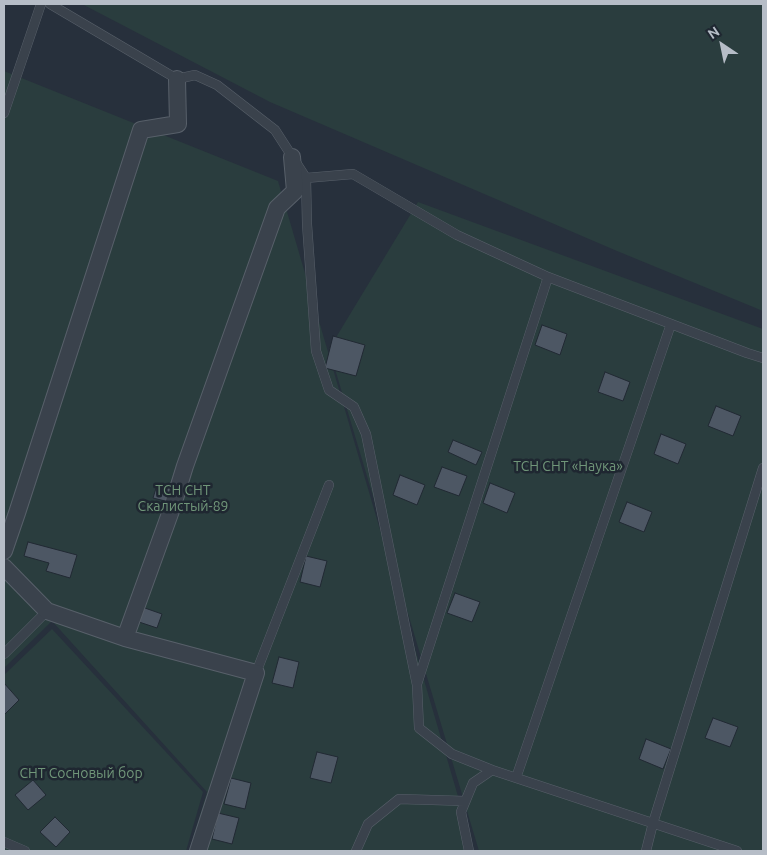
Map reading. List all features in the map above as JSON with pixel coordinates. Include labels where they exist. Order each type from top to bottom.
[{"type":"street","points":[[4,551],[141,130],[178,124],[177,79]]},
{"type":"street","points":[[125,638],[277,208],[295,191],[292,157]]},
{"type":"street","points":[[4,567],[47,611],[125,638],[256,673],[198,851]]},
{"type":"lane","points":[[4,113],[41,4]]},
{"type":"lane","points":[[50,4],[177,79],[196,75],[217,85],[275,130],[306,178],[307,224],[316,350],[329,390],[354,408],[366,434],[417,684],[419,728],[452,754],[492,770],[737,851]]},
{"type":"lane","points":[[306,178],[353,174],[457,235],[548,277],[763,358]]},
{"type":"lane","points":[[417,684],[548,277]]},
{"type":"lane","points":[[516,778],[671,324]]},
{"type":"lane","points":[[646,851],[763,468]]},
{"type":"lane","points":[[256,673],[329,485]]},
{"type":"lane","points":[[4,654],[47,611]]},
{"type":"lane","points":[[470,851],[461,812],[473,783],[492,770]]},
{"type":"lane","points":[[356,851],[368,824],[399,799],[465,801]]},
{"type":"lane","points":[[4,842],[25,851]]},
{"type":"green space","points":[[82,4],[763,4],[763,311],[617,251],[270,102]]},
{"type":"green space","name":"ТСН СНТ Скалистый-89","points":[[4,71],[278,181],[474,851],[189,851],[207,792],[52,621],[4,668]]},
{"type":"green space","name":"ТСН СНТ «Наука»","points":[[418,202],[763,329],[763,851],[479,851],[329,349]]},
{"type":"green space","name":"СНТ Сосновый бор","points":[[52,629],[203,792],[186,851],[4,851],[4,675]]},
{"type":"building","points":[[542,325],[567,334],[560,355],[535,345]]},
{"type":"building","points":[[333,336],[365,345],[356,376],[325,368]]},
{"type":"building","points":[[605,372],[630,382],[623,401],[598,392]]},
{"type":"building","points":[[716,406],[741,416],[733,436],[708,426]]},
{"type":"building","points":[[661,434],[686,444],[678,464],[654,454]]},
{"type":"building","points":[[453,440],[482,452],[476,465],[448,452]]},
{"type":"building","points":[[442,467],[467,476],[459,496],[434,487]]},
{"type":"building","points":[[400,475],[425,485],[417,505],[393,495]]},
{"type":"building","points":[[490,483],[515,493],[507,513],[483,503]]},
{"type":"building","points":[[157,485],[173,489],[169,502],[153,498]]},
{"type":"building","points":[[627,502],[652,512],[644,532],[619,522]]},
{"type":"building","points":[[28,542],[77,555],[70,578],[46,571],[49,563],[24,556]]},
{"type":"building","points":[[306,556],[327,561],[320,587],[300,582]]},
{"type":"building","points":[[455,593],[480,602],[472,622],[447,613]]},
{"type":"building","points":[[142,607],[162,614],[157,628],[136,621]]},
{"type":"building","points":[[279,657],[299,662],[293,688],[272,683]]},
{"type":"building","points":[[4,683],[19,700],[4,715]]},
{"type":"building","points":[[713,718],[738,727],[730,747],[705,738]]},
{"type":"building","points":[[646,739],[671,749],[663,769],[639,759]]},
{"type":"building","points":[[317,752],[338,757],[331,783],[310,778]]},
{"type":"building","points":[[231,778],[251,783],[245,809],[224,804]]},
{"type":"building","points":[[33,780],[46,795],[28,810],[15,795]]},
{"type":"building","points":[[218,813],[239,818],[232,844],[212,839]]},
{"type":"building","points":[[55,817],[70,832],[56,847],[40,832]]}]
